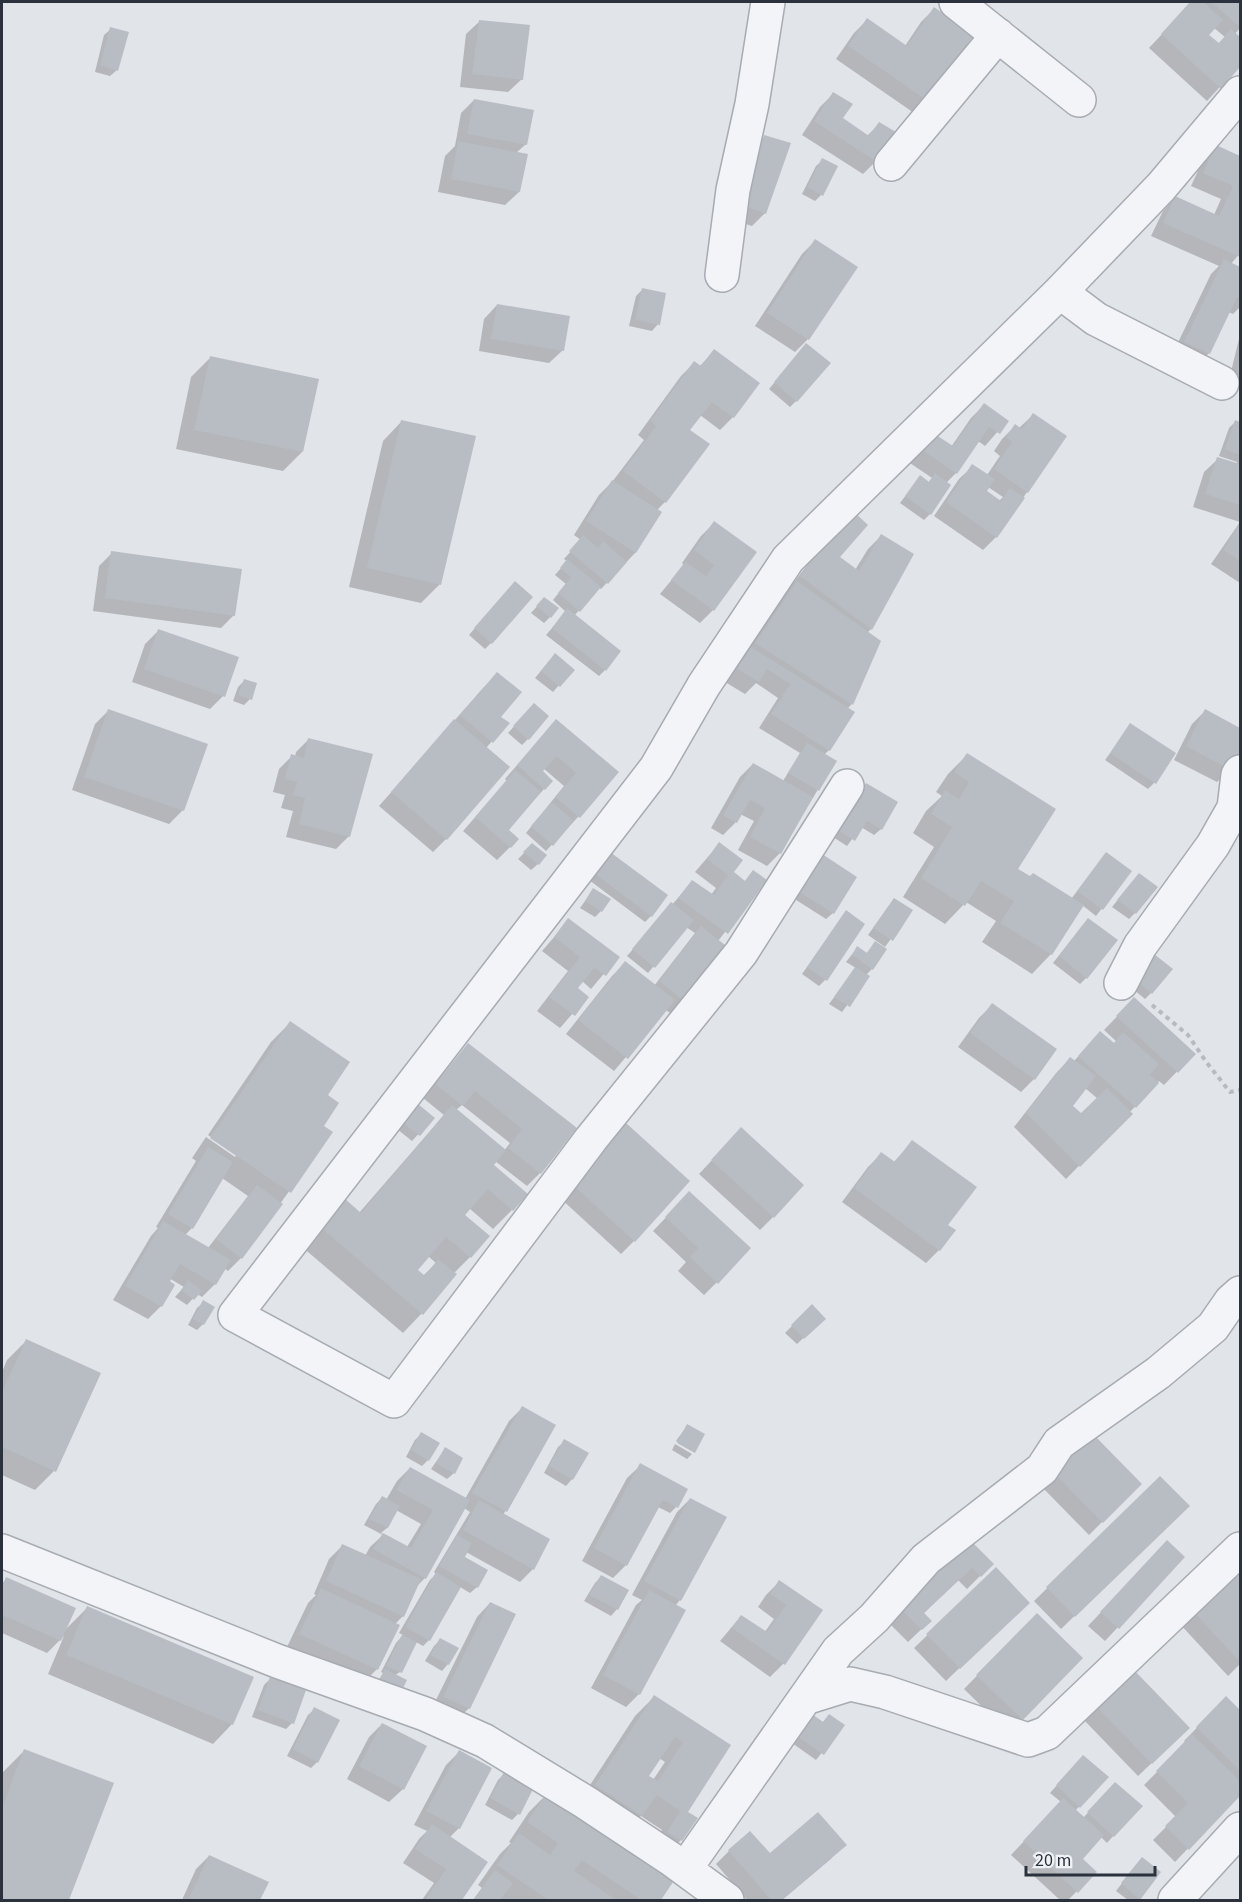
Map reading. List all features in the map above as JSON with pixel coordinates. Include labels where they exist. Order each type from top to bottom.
[{"type":"street","points":[[722,275],[733,190],[752,104],[768,2]]},
{"type":"street","points":[[956,2],[1079,100]]},
{"type":"street","points":[[891,164],[998,35]]},
{"type":"street","points":[[847,786],[741,953],[591,1139],[394,1401],[234,1315],[656,768],[704,685],[788,559],[1060,292],[1161,187],[1240,93]]},
{"type":"street","points":[[1060,292],[1096,319],[1222,383]]},
{"type":"street","points":[[1121,982],[1140,946],[1213,845],[1234,808],[1240,772]]},
{"type":"street","points":[[685,1869],[838,1651],[874,1618],[926,1559],[1042,1468],[1059,1443],[1112,1407],[1213,1326],[1231,1301],[1240,1293]]},
{"type":"street","points":[[805,1698],[850,1684],[885,1692],[1028,1740],[1047,1733],[1240,1550]]},
{"type":"street","points":[[2,1551],[278,1661],[425,1714],[485,1741],[585,1802],[727,1900]]},
{"type":"street","points":[[1175,1900],[1240,1829]]},
{"type":"path","points":[[1121,982],[1188,1035],[1207,1064],[1230,1092],[1240,1090]]},
{"type":"building","points":[[1190,2],[1203,2],[1223,20],[1209,35],[1219,43],[1231,29],[1240,37],[1240,67],[1221,89],[1161,34]]},
{"type":"building","points":[[1211,2],[1240,2],[1240,27]]},
{"type":"building","points":[[934,7],[974,35],[928,101],[848,46],[867,18],[907,46]]},
{"type":"building","points":[[479,20],[530,25],[523,80],[472,74]]},
{"type":"building","points":[[110,27],[129,32],[118,71],[100,65]]},
{"type":"building","points":[[833,92],[853,104],[843,118],[869,136],[879,122],[896,132],[877,162],[814,121]]},
{"type":"building","points":[[474,99],[534,110],[527,145],[467,134]]},
{"type":"building","points":[[764,135],[791,143],[766,214],[740,204]]},
{"type":"building","points":[[458,141],[528,154],[520,192],[451,179]]},
{"type":"building","points":[[1216,145],[1240,156],[1240,257],[1163,223],[1175,196],[1219,216],[1233,186],[1203,173]]},
{"type":"building","points":[[822,158],[838,166],[823,196],[807,187]]},
{"type":"building","points":[[815,239],[858,267],[809,340],[767,313]]},
{"type":"building","points":[[1224,259],[1240,267],[1240,299],[1237,297],[1210,354],[1184,342]]},
{"type":"building","points":[[642,288],[666,293],[660,325],[635,320]]},
{"type":"building","points":[[497,304],[570,316],[564,351],[491,339]]},
{"type":"building","points":[[806,343],[831,363],[797,402],[774,382]]},
{"type":"building","points":[[714,349],[760,383],[734,418],[712,402],[690,430],[710,444],[666,503],[623,471],[656,426],[650,421],[694,361],[701,366]]},
{"type":"building","points":[[210,356],[319,379],[303,452],[194,430]]},
{"type":"building","points":[[984,403],[1009,421],[1000,434],[989,427],[957,474],[922,450],[933,433],[953,446]]},
{"type":"building","points":[[1033,413],[1067,436],[1028,493],[994,469],[1012,442],[1006,437],[1015,424],[1022,429]]},
{"type":"building","points":[[401,420],[476,436],[441,585],[367,568]]},
{"type":"building","points":[[1235,420],[1240,422],[1240,455],[1225,449]]},
{"type":"building","points":[[1217,457],[1240,464],[1240,505],[1205,494]]},
{"type":"building","points":[[972,464],[995,479],[987,491],[1001,501],[1010,488],[1025,498],[997,538],[946,502]]},
{"type":"building","points":[[935,473],[951,485],[931,515],[905,496],[920,475],[929,482]]},
{"type":"building","points":[[612,480],[662,512],[636,553],[586,521]]},
{"type":"building","points":[[854,512],[868,525],[840,557],[859,571],[881,534],[914,554],[872,630],[800,576],[823,545]]},
{"type":"building","points":[[714,521],[757,552],[714,611],[671,580],[685,562],[706,576],[714,565],[694,550]]},
{"type":"building","points":[[1240,523],[1240,561],[1223,550]]},
{"type":"building","points":[[583,535],[598,548],[603,541],[627,562],[608,584],[569,551]]},
{"type":"building","points":[[111,551],[242,569],[235,616],[105,598]]},
{"type":"building","points":[[567,559],[601,587],[580,612],[558,593],[571,577],[560,568]]},
{"type":"building","points":[[515,581],[533,597],[492,644],[474,628]]},
{"type":"building","points":[[797,581],[881,641],[853,705],[755,643]]},
{"type":"building","points":[[544,597],[559,608],[551,618],[536,606]]},
{"type":"building","points":[[567,608],[621,651],[606,671],[552,628]]},
{"type":"building","points":[[158,629],[239,657],[225,697],[144,669]]},
{"type":"building","points":[[751,647],[855,712],[830,751],[771,714],[790,684],[767,669],[759,682],[737,669]]},
{"type":"building","points":[[555,653],[575,670],[560,687],[541,671]]},
{"type":"building","points":[[497,672],[522,692],[501,717],[510,723],[493,743],[460,715]]},
{"type":"building","points":[[244,679],[257,683],[252,700],[238,695]]},
{"type":"building","points":[[534,703],[549,716],[529,740],[513,726]]},
{"type":"building","points":[[108,709],[208,744],[184,811],[84,777]]},
{"type":"building","points":[[1205,709],[1240,728],[1240,753],[1231,770],[1186,746]]},
{"type":"building","points":[[454,719],[510,767],[447,840],[391,792]]},
{"type":"building","points":[[556,719],[619,772],[580,818],[555,797],[576,773],[557,756],[543,771],[553,781],[545,790],[517,765]]},
{"type":"building","points":[[1130,723],[1176,753],[1156,784],[1110,753]]},
{"type":"building","points":[[308,738],[373,754],[350,837],[299,824],[305,798],[293,795],[297,782],[285,779],[291,754],[304,758]]},
{"type":"building","points":[[807,743],[837,761],[819,791],[788,773]]},
{"type":"building","points":[[967,753],[1056,809],[1018,869],[1030,876],[1033,873],[1084,905],[1052,955],[1000,923],[1014,901],[981,881],[965,906],[921,878],[952,827],[931,814],[945,790],[959,799],[969,782],[954,772]]},
{"type":"building","points":[[753,763],[813,797],[781,854],[750,837],[765,808],[750,800],[737,823],[723,815]]},
{"type":"building","points":[[515,770],[541,792],[509,830],[519,839],[511,848],[475,817]]},
{"type":"building","points":[[866,783],[898,802],[882,830],[867,821],[855,841],[838,830]]},
{"type":"building","points":[[552,802],[574,821],[553,846],[531,826]]},
{"type":"building","points":[[719,842],[743,860],[734,872],[745,881],[753,870],[767,880],[728,934],[678,898],[692,880],[714,895],[728,875],[707,859]]},
{"type":"building","points":[[532,843],[547,855],[539,865],[523,852]]},
{"type":"building","points":[[610,852],[668,895],[652,917],[594,873]]},
{"type":"building","points":[[1106,852],[1132,871],[1103,910],[1077,891]]},
{"type":"building","points":[[822,854],[857,877],[834,914],[799,892]]},
{"type":"building","points":[[1139,873],[1158,887],[1136,914],[1117,900]]},
{"type":"building","points":[[593,888],[611,899],[602,912],[585,901]]},
{"type":"building","points":[[894,898],[913,910],[893,941],[873,928]]},
{"type":"building","points":[[671,902],[694,920],[655,968],[632,949]]},
{"type":"building","points":[[846,910],[865,924],[827,981],[807,967]]},
{"type":"building","points":[[568,918],[620,957],[606,976],[594,968],[578,988],[589,997],[575,1016],[549,997],[580,957],[554,937]]},
{"type":"building","points":[[1088,918],[1118,940],[1087,979],[1059,956]]},
{"type":"building","points":[[701,926],[725,945],[684,1001],[659,981]]},
{"type":"building","points":[[875,941],[887,949],[873,970],[852,955],[857,946],[867,953]]},
{"type":"building","points":[[1154,954],[1173,969],[1152,994],[1133,978]]},
{"type":"building","points":[[625,961],[675,1000],[628,1059],[578,1020]]},
{"type":"building","points":[[855,967],[870,976],[850,1007],[834,997]]},
{"type":"building","points":[[1134,997],[1196,1054],[1178,1073],[1116,1016]]},
{"type":"building","points":[[992,1003],[1057,1049],[1035,1080],[970,1033]]},
{"type":"building","points":[[290,1021],[350,1062],[328,1095],[339,1103],[324,1126],[333,1132],[291,1193],[210,1138]]},
{"type":"building","points":[[1100,1031],[1114,1043],[1123,1032],[1159,1064],[1150,1075],[1159,1083],[1136,1108],[1078,1056]]},
{"type":"building","points":[[468,1043],[577,1128],[541,1174],[508,1148],[522,1129],[475,1091],[463,1106],[435,1084]]},
{"type":"building","points":[[1070,1057],[1096,1076],[1073,1106],[1081,1113],[1107,1088],[1133,1114],[1080,1167],[1026,1113]]},
{"type":"building","points":[[418,1104],[435,1118],[420,1136],[402,1122]]},
{"type":"building","points":[[452,1105],[506,1150],[494,1165],[528,1194],[513,1211],[488,1189],[465,1215],[490,1236],[471,1258],[446,1237],[418,1270],[425,1276],[438,1259],[457,1274],[423,1315],[319,1226],[344,1198],[361,1213]]},
{"type":"building","points":[[626,1123],[690,1181],[635,1242],[571,1183]]},
{"type":"building","points":[[741,1127],[804,1185],[774,1218],[711,1160]]},
{"type":"building","points":[[912,1140],[977,1187],[948,1225],[956,1230],[940,1251],[854,1188],[881,1152],[895,1162]]},
{"type":"building","points":[[208,1147],[233,1162],[193,1229],[168,1214]]},
{"type":"building","points":[[257,1185],[283,1204],[242,1259],[216,1239]]},
{"type":"building","points":[[689,1191],[751,1248],[718,1284],[690,1257],[698,1248],[665,1217]]},
{"type":"building","points":[[163,1221],[231,1260],[216,1285],[180,1264],[170,1281],[175,1285],[162,1307],[125,1286]]},
{"type":"building","points":[[188,1280],[202,1291],[194,1300],[181,1290]]},
{"type":"building","points":[[203,1300],[215,1307],[204,1325],[193,1319]]},
{"type":"building","points":[[812,1304],[826,1319],[804,1339],[791,1325]]},
{"type":"building","points":[[26,1339],[101,1373],[56,1472],[2,1447],[2,1392]]},
{"type":"building","points":[[522,1406],[556,1425],[507,1512],[472,1493]]},
{"type":"building","points":[[687,1424],[705,1434],[695,1453],[677,1443]]},
{"type":"building","points":[[421,1432],[440,1443],[429,1461],[411,1450]]},
{"type":"building","points":[[1092,1433],[1142,1484],[1103,1523],[1053,1472]]},
{"type":"building","points":[[564,1439],[589,1453],[573,1480],[549,1466]]},
{"type":"building","points":[[445,1447],[463,1458],[455,1474],[436,1463]]},
{"type":"building","points":[[640,1463],[688,1489],[678,1508],[663,1500],[627,1566],[594,1548]]},
{"type":"building","points":[[410,1467],[470,1500],[426,1579],[373,1549],[383,1533],[411,1548],[433,1510],[396,1490]]},
{"type":"building","points":[[1160,1476],[1190,1506],[1075,1617],[1046,1587]]},
{"type":"building","points":[[382,1496],[400,1506],[388,1528],[369,1519]]},
{"type":"building","points":[[690,1498],[727,1517],[681,1601],[644,1581]]},
{"type":"building","points":[[479,1500],[550,1539],[534,1570],[463,1530]]},
{"type":"building","points":[[457,1535],[472,1543],[465,1557],[488,1570],[478,1588],[439,1566]]},
{"type":"building","points":[[968,1538],[994,1564],[981,1577],[972,1568],[924,1613],[932,1621],[922,1630],[898,1606]]},
{"type":"building","points":[[1167,1540],[1185,1557],[1119,1629],[1100,1612]]},
{"type":"building","points":[[342,1544],[421,1579],[404,1617],[326,1581]]},
{"type":"building","points":[[1240,1563],[1240,1662],[1191,1609]]},
{"type":"building","points":[[996,1567],[1030,1603],[960,1669],[926,1634]]},
{"type":"building","points":[[436,1572],[461,1587],[430,1641],[405,1627]]},
{"type":"building","points":[[601,1575],[629,1590],[618,1610],[589,1595]]},
{"type":"building","points":[[6,1577],[76,1608],[61,1641],[2,1615],[2,1587]]},
{"type":"building","points":[[779,1580],[823,1610],[785,1665],[732,1628],[741,1615],[767,1632],[786,1605],[770,1594]]},
{"type":"building","points":[[321,1588],[400,1625],[378,1670],[299,1634]]},
{"type":"building","points":[[649,1590],[686,1610],[640,1695],[603,1675]]},
{"type":"building","points":[[490,1602],[516,1614],[470,1709],[443,1697]]},
{"type":"building","points":[[87,1606],[254,1677],[233,1725],[66,1655]]},
{"type":"building","points":[[1037,1613],[1083,1658],[1023,1720],[976,1675]]},
{"type":"building","points":[[402,1635],[417,1642],[402,1673],[386,1666]]},
{"type":"building","points":[[440,1638],[459,1648],[449,1665],[430,1655]]},
{"type":"building","points":[[385,1669],[407,1680],[401,1692],[379,1682]]},
{"type":"building","points":[[1133,1669],[1190,1728],[1152,1764],[1095,1705]]},
{"type":"building","points":[[270,1677],[306,1690],[294,1724],[258,1710]]},
{"type":"building","points":[[654,1695],[731,1745],[688,1812],[698,1818],[682,1841],[667,1832],[680,1811],[657,1795],[642,1816],[595,1785]],"holes":[[[675,1737],[683,1742],[658,1781],[649,1776]]]},
{"type":"building","points":[[1226,1696],[1240,1710],[1240,1771],[1196,1727]]},
{"type":"building","points":[[314,1707],[340,1720],[318,1763],[293,1749]]},
{"type":"building","points":[[812,1714],[823,1722],[829,1714],[845,1725],[824,1755],[797,1736]]},
{"type":"building","points":[[382,1723],[427,1746],[404,1790],[359,1766]]},
{"type":"building","points":[[1192,1734],[1240,1781],[1240,1796],[1189,1850],[1165,1826],[1188,1803],[1156,1771]]},
{"type":"building","points":[[24,1749],[114,1783],[69,1900],[2,1900],[2,1808]]},
{"type":"building","points":[[459,1750],[492,1768],[460,1829],[426,1811]]},
{"type":"building","points":[[1083,1755],[1109,1777],[1080,1808],[1056,1785]]},
{"type":"building","points":[[504,1772],[533,1789],[520,1815],[490,1798]]},
{"type":"building","points":[[1115,1782],[1143,1806],[1114,1837],[1087,1812]]},
{"type":"building","points":[[548,1791],[675,1879],[661,1900],[641,1900],[582,1860],[574,1871],[616,1900],[548,1900],[497,1865],[519,1833],[550,1855],[558,1843],[527,1822]]},
{"type":"building","points":[[1063,1798],[1104,1835],[1083,1859],[1097,1872],[1078,1893],[1023,1841]]},
{"type":"building","points":[[818,1812],[847,1845],[782,1900],[771,1900],[728,1850],[750,1831],[770,1853]]},
{"type":"building","points":[[432,1824],[488,1862],[462,1900],[425,1900],[446,1869],[415,1849]]},
{"type":"building","points":[[209,1855],[269,1882],[260,1900],[188,1900]]},
{"type":"building","points":[[1142,1857],[1161,1872],[1140,1900],[1121,1883]]},
{"type":"building","points":[[495,1870],[513,1883],[500,1900],[473,1900]]}]
